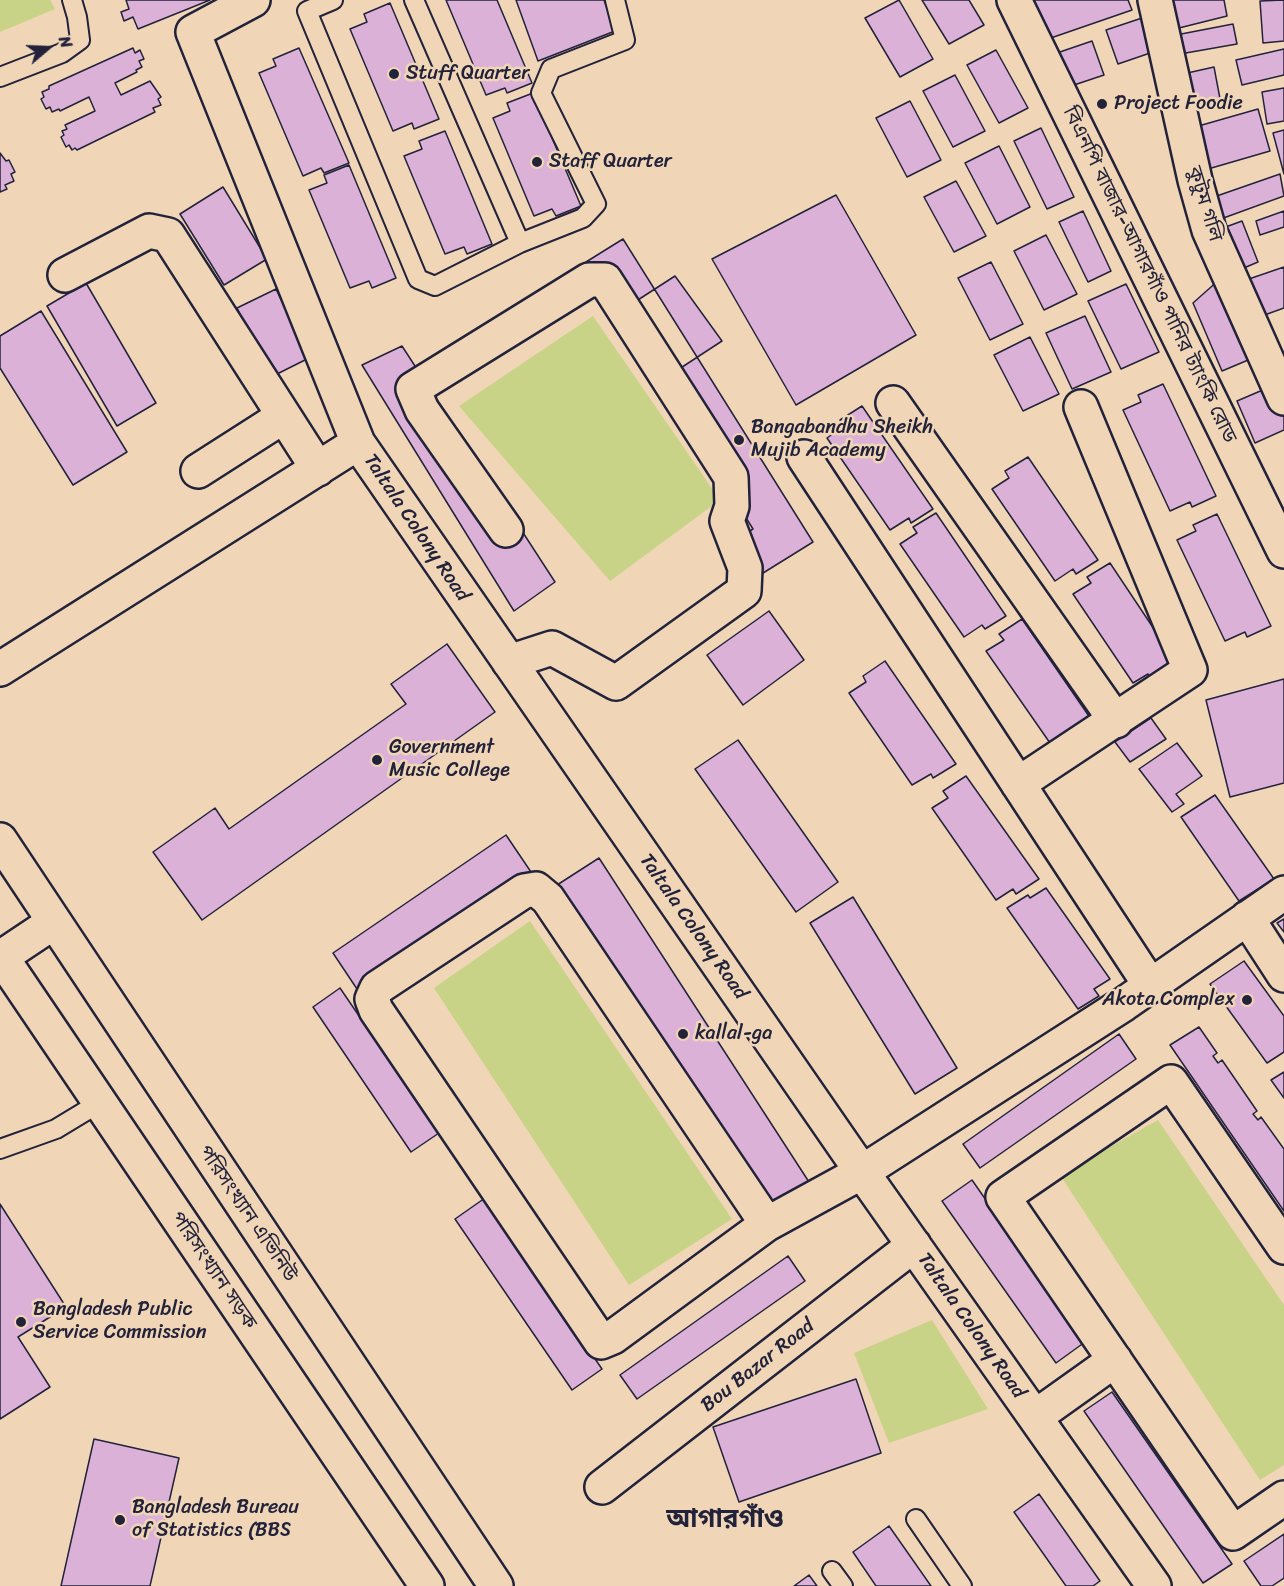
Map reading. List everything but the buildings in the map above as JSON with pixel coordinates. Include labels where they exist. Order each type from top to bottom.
[{"type":"street","name":"Taltala Colony Road","points":[[253,0],[193,32],[358,444],[862,1172],[1154,1586]]},
{"type":"street","name":"বিএনপি বাজার-আগারগাঁও পানির ট্যাংকি রোড","points":[[1014,0],[1284,551]]},
{"type":"street","name":"কুটুম গলি","points":[[1155,0],[1195,180],[1209,230],[1284,398]]},
{"type":"street","points":[[65,275],[149,231],[168,235],[318,469]]},
{"type":"street","points":[[506,530],[422,410],[413,389],[589,280],[605,280],[731,477],[732,506],[727,520],[745,568],[744,591],[616,683],[552,648],[509,662]]},
{"type":"street","points":[[893,403],[1116,721]]},
{"type":"street","points":[[1018,784],[1190,670],[1081,407]]},
{"type":"street","points":[[198,471],[284,416]]},
{"type":"street","points":[[0,669],[358,444]]},
{"type":"street","points":[[804,457],[1150,985]]},
{"type":"street","name":"পরিসংখ্যান এভিনিউ","points":[[5,860],[54,922],[496,1586]]},
{"type":"street","points":[[767,1224],[548,899],[536,889],[525,891],[377,988],[372,999],[376,1010],[601,1342],[613,1337],[767,1224],[862,1172],[1150,985],[1284,893]]},
{"type":"street","points":[[1247,918],[1284,975]]},
{"type":"street","points":[[0,957],[54,922]]},
{"type":"street","name":"পরিসংখ্যান সড়ক","points":[[0,957],[427,1586]]},
{"type":"street","points":[[1284,1247],[1171,1082],[1003,1197],[1233,1533],[1284,1498]]},
{"type":"street","name":"Bou Bazar Road","points":[[602,1487],[914,1245]]},
{"type":"street","points":[[1035,1417],[1114,1360]]},
{"type":"lane","points":[[0,77],[62,53],[80,40],[72,0]]},
{"type":"lane","points":[[333,0],[307,11],[418,279],[435,286],[520,243],[583,218],[596,204],[541,93],[551,69],[624,40],[615,0]]},
{"type":"lane","points":[[414,0],[520,243]]},
{"type":"lane","points":[[0,1149],[56,1129],[99,1103]]},
{"type":"lane","points":[[916,1519],[962,1586]]},
{"type":"green space","points":[[0,0],[50,0],[55,9],[0,32]]},
{"type":"green space","points":[[593,316],[720,500],[610,581],[459,406]]},
{"type":"green space","points":[[530,921],[732,1219],[629,1285],[434,988]]},
{"type":"green space","points":[[1158,1120],[1284,1305],[1284,1465],[1260,1480],[1060,1175]]},
{"type":"green space","points":[[932,1320],[988,1409],[889,1443],[854,1353]]},
{"type":"place","name":"Stuff Quarter","points":[[394,74]]},
{"type":"place","name":"Project Foodie","points":[[1102,104]]},
{"type":"place","name":"Staff Quarter","points":[[537,162]]},
{"type":"place","name":"Bangabandhu Sheikh Mujib Academy","points":[[739,440]]},
{"type":"place","name":"Government Music College","points":[[377,760]]},
{"type":"place","name":"Akota Complex","points":[[1247,1000]]},
{"type":"place","name":"kallal-ga","points":[[683,1034]]},
{"type":"place","name":"Bangladesh Public Service Commission","points":[[21,1322]]},
{"type":"place","name":"Bangladesh Bureau of Statistics (BBS","points":[[120,1520]]},
{"type":"district","name":"আগারগাঁও","points":[[725,1520]]}]
